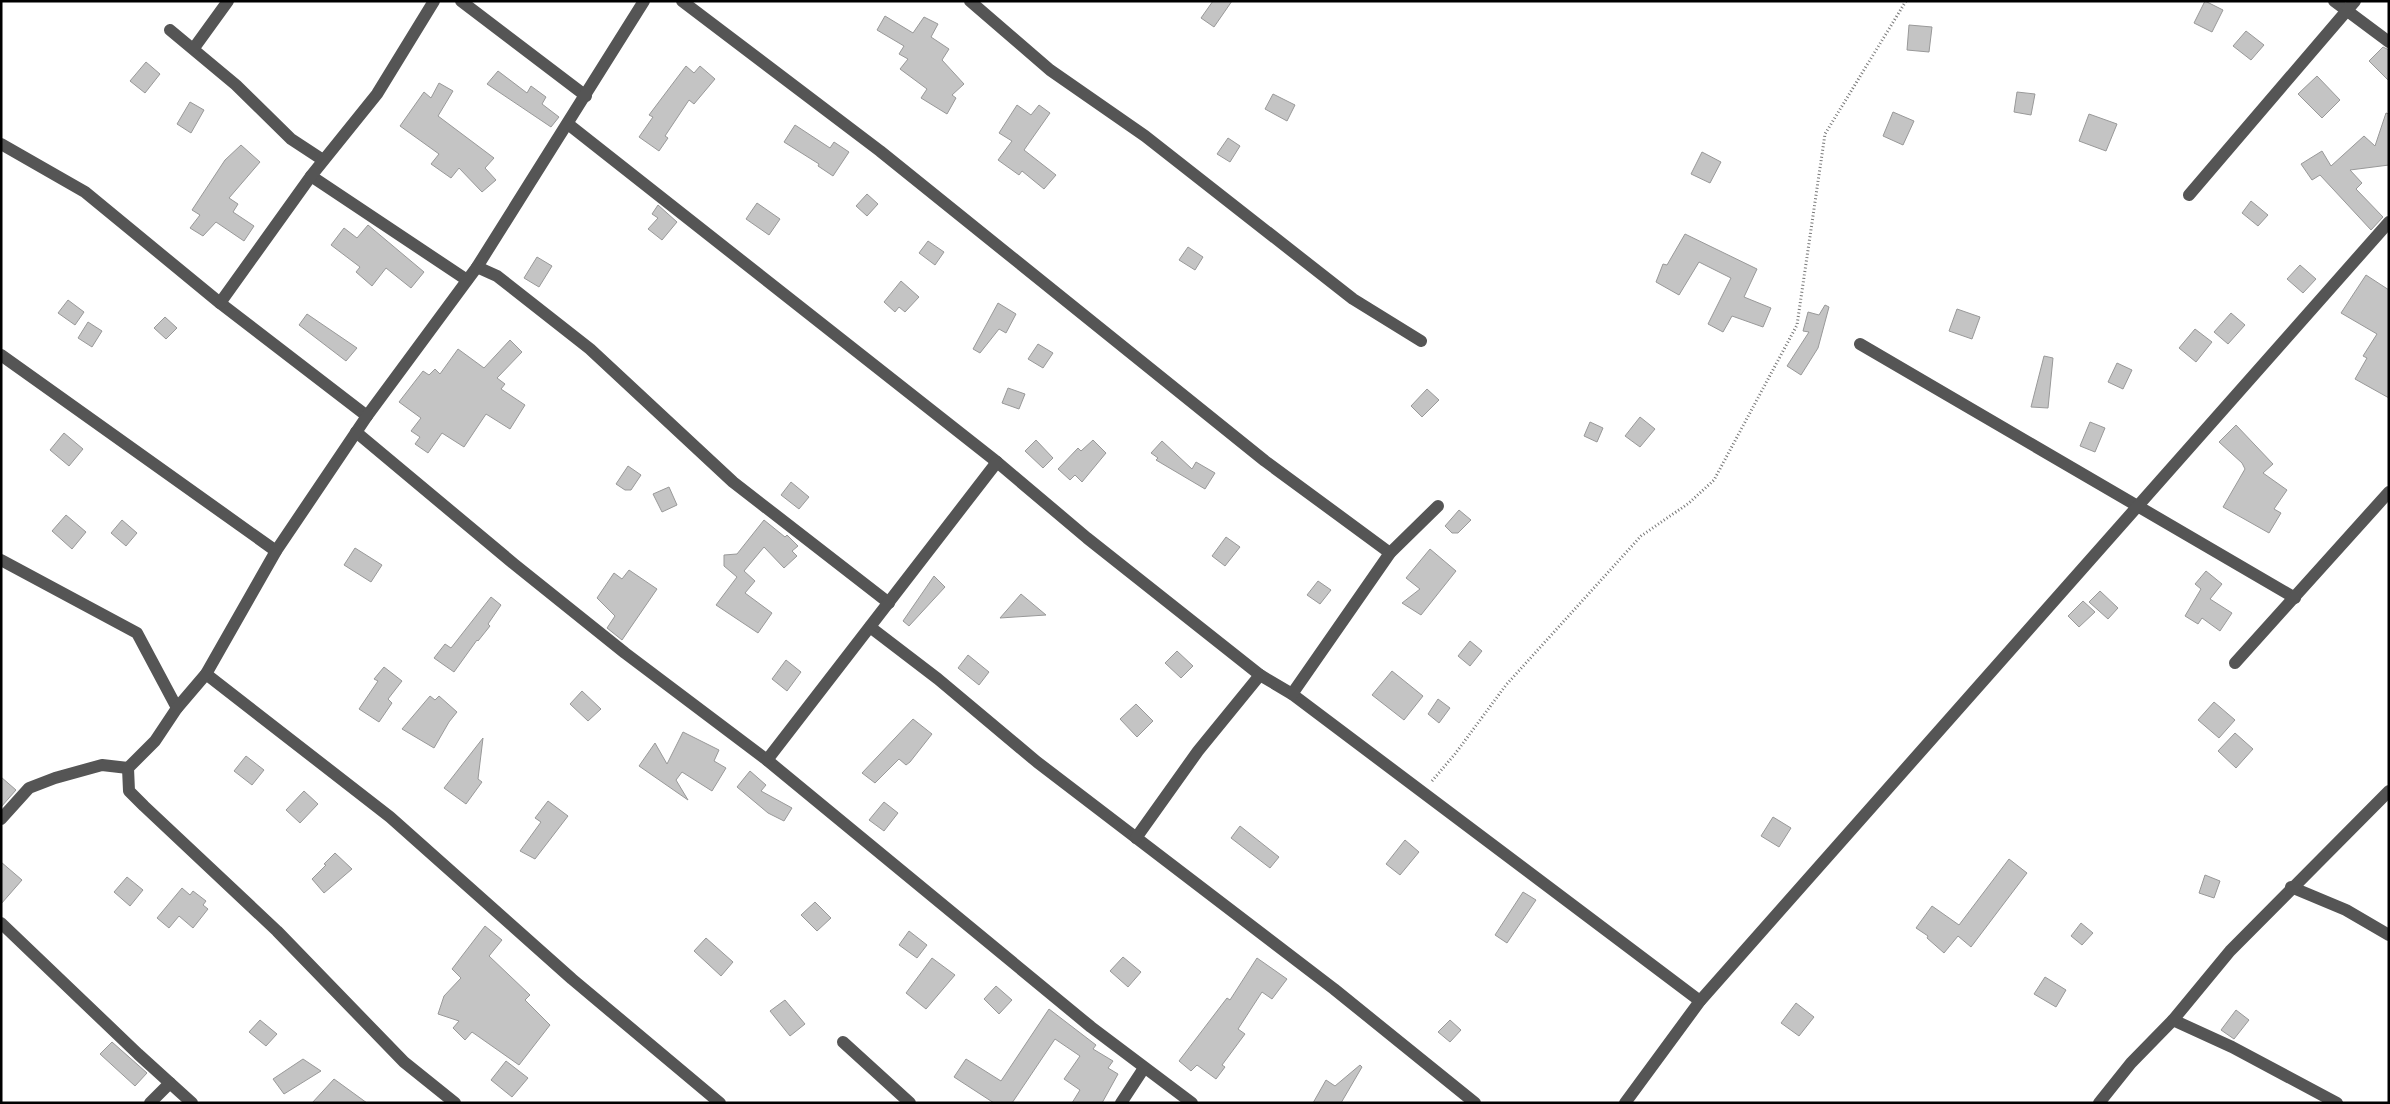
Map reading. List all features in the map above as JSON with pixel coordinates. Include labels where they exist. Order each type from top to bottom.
[{"type":"street","points":[[194,48],[228,1]]},
{"type":"street","points":[[220,303],[323,160],[377,94],[434,1]]},
{"type":"street","points":[[461,1],[586,96]]},
{"type":"street","points":[[455,1103],[404,1062],[277,931],[129,791],[128,768],[155,741],[178,708],[206,674],[276,551],[367,416],[477,267],[644,1]]},
{"type":"street","points":[[682,1],[880,151],[1265,461],[1390,553]]},
{"type":"street","points":[[970,1],[1050,70],[1146,136],[1352,299],[1422,341]]},
{"type":"street","points":[[2334,1],[2346,12],[2389,42]]},
{"type":"street","points":[[2189,195],[2355,1]]},
{"type":"street","points":[[170,30],[194,48],[236,85],[291,139],[323,160]]},
{"type":"street","points":[[568,124],[997,462],[1087,538],[1260,675],[1292,694],[1700,1001]]},
{"type":"street","points":[[1,144],[84,192],[220,303],[367,416]]},
{"type":"street","points":[[311,176],[467,280]]},
{"type":"street","points":[[1625,1103],[1700,1001],[2140,506],[2236,393],[2389,222]]},
{"type":"street","points":[[477,267],[497,276],[590,349],[733,482],[889,603]]},
{"type":"street","points":[[1860,344],[2140,506],[2294,598]]},
{"type":"street","points":[[1,355],[276,551]]},
{"type":"street","points":[[356,432],[445,508],[625,653],[768,760],[1144,1068],[1192,1103]]},
{"type":"street","points":[[768,760],[997,462]]},
{"type":"street","points":[[2235,663],[2389,492]]},
{"type":"street","points":[[1292,694],[1390,553],[1438,506]]},
{"type":"street","points":[[1,560],[136,633],[178,708]]},
{"type":"street","points":[[870,627],[938,679],[1037,762],[1334,988],[1475,1103]]},
{"type":"street","points":[[206,674],[390,817],[572,979],[720,1103]]},
{"type":"street","points":[[1136,838],[1198,751],[1260,675]]},
{"type":"street","points":[[1,819],[29,788],[55,778],[102,765],[128,768]]},
{"type":"street","points":[[2099,1103],[2131,1063],[2173,1020],[2230,951],[2291,887],[2389,790]]},
{"type":"street","points":[[2291,887],[2346,910],[2389,935]]},
{"type":"street","points":[[1,922],[192,1103]]},
{"type":"street","points":[[2173,1020],[2232,1047],[2337,1103]]},
{"type":"street","points":[[843,1042],[910,1103]]},
{"type":"street","points":[[1120,1103],[1144,1068]]},
{"type":"street","points":[[150,1103],[170,1083]]},
{"type":"path","points":[[1422,792],[1455,754],[1506,685],[1641,536],[1689,503],[1714,480],[1797,325],[1825,134],[1906,1]]},
{"type":"building","points":[[1213,1],[1232,1],[1214,27],[1201,18]]},
{"type":"building","points":[[2205,1],[2223,10],[2212,32],[2194,23]]},
{"type":"building","points":[[885,16],[913,33],[924,17],[938,24],[931,37],[949,49],[942,60],[964,84],[952,95],[956,98],[947,114],[921,98],[927,89],[900,69],[908,59],[899,54],[904,46],[877,30]]},
{"type":"building","points":[[1909,25],[1932,27],[1929,52],[1907,50]]},
{"type":"building","points":[[2246,31],[2264,45],[2251,60],[2233,46]]},
{"type":"building","points":[[2383,47],[2389,50],[2389,81],[2369,61]]},
{"type":"building","points":[[146,62],[160,74],[145,93],[130,81]]},
{"type":"building","points":[[686,66],[694,73],[700,66],[715,79],[694,104],[689,100],[665,136],[668,138],[659,151],[639,137],[653,117],[649,115]]},
{"type":"building","points":[[498,71],[527,93],[531,86],[546,97],[542,104],[559,117],[551,127],[487,84]]},
{"type":"building","points":[[2317,76],[2340,100],[2322,118],[2298,94]]},
{"type":"building","points":[[439,83],[453,91],[438,116],[494,158],[485,168],[496,180],[482,192],[459,168],[451,178],[431,164],[439,154],[400,126],[424,92],[431,98]]},
{"type":"building","points":[[2017,92],[2035,94],[2031,115],[2014,112]]},
{"type":"building","points":[[1273,94],[1295,105],[1287,121],[1265,109]]},
{"type":"building","points":[[190,102],[204,110],[191,133],[177,124]]},
{"type":"building","points":[[1017,105],[1031,115],[1039,105],[1050,113],[1024,150],[1056,175],[1044,189],[1022,171],[1019,175],[998,160],[1012,141],[999,133]]},
{"type":"building","points":[[1893,112],[1914,121],[1903,145],[1883,136]]},
{"type":"building","points":[[2386,113],[2389,114],[2389,165],[2350,170],[2362,183],[2356,189],[2383,217],[2371,230],[2320,175],[2312,180],[2301,164],[2322,151],[2331,166],[2364,136],[2375,146]]},
{"type":"building","points":[[2089,114],[2117,124],[2106,151],[2079,141]]},
{"type":"building","points":[[795,125],[830,148],[834,142],[849,152],[833,176],[818,166],[819,164],[784,142]]},
{"type":"building","points":[[1228,138],[1240,146],[1230,162],[1217,154]]},
{"type":"building","points":[[241,145],[260,162],[229,198],[238,204],[233,212],[254,226],[244,241],[216,222],[203,236],[190,228],[200,215],[192,210],[225,160]]},
{"type":"building","points":[[1702,152],[1721,162],[1710,183],[1691,174]]},
{"type":"building","points":[[867,194],[878,204],[867,216],[856,206]]},
{"type":"building","points":[[2251,201],[2268,215],[2258,226],[2242,213]]},
{"type":"building","points":[[757,203],[780,219],[769,235],[746,219]]},
{"type":"building","points":[[658,205],[677,222],[662,240],[648,229],[658,218],[652,214]]},
{"type":"building","points":[[368,225],[424,272],[411,288],[386,268],[372,286],[356,272],[360,267],[331,245],[344,228],[357,238]]},
{"type":"building","points":[[1685,234],[1757,269],[1744,297],[1771,308],[1763,327],[1732,316],[1723,332],[1708,324],[1731,278],[1699,262],[1679,295],[1656,282],[1663,264],[1667,265]]},
{"type":"building","points":[[928,241],[944,252],[935,265],[919,253]]},
{"type":"building","points":[[1188,247],[1203,257],[1195,270],[1179,260]]},
{"type":"building","points":[[537,257],[552,266],[539,287],[524,278]]},
{"type":"building","points":[[2300,265],[2316,279],[2303,293],[2287,279]]},
{"type":"building","points":[[2366,275],[2389,290],[2389,398],[2355,379],[2367,358],[2363,356],[2377,334],[2341,313]]},
{"type":"building","points":[[901,281],[919,297],[905,312],[899,307],[895,312],[884,302]]},
{"type":"building","points":[[68,300],[84,312],[75,325],[58,313]]},
{"type":"building","points":[[998,303],[1016,314],[1006,333],[999,329],[980,353],[973,349]]},
{"type":"building","points":[[1825,305],[1829,307],[1818,348],[1801,375],[1787,366],[1809,332],[1803,331],[1808,312],[1819,315]]},
{"type":"building","points":[[1957,309],[1980,317],[1972,339],[1949,331]]},
{"type":"building","points":[[2231,313],[2245,325],[2228,344],[2214,332]]},
{"type":"building","points":[[307,314],[357,348],[346,361],[299,325]]},
{"type":"building","points":[[165,317],[177,328],[166,339],[154,328]]},
{"type":"building","points":[[88,322],[102,331],[92,347],[78,338]]},
{"type":"building","points":[[2195,329],[2212,342],[2196,362],[2179,348]]},
{"type":"building","points":[[510,340],[522,352],[497,378],[505,384],[501,389],[525,405],[510,429],[486,414],[464,447],[442,433],[428,453],[415,444],[420,437],[411,431],[421,418],[399,402],[423,371],[429,375],[435,369],[440,374],[458,349],[484,368]]},
{"type":"building","points":[[1038,344],[1053,353],[1043,368],[1028,359]]},
{"type":"building","points":[[2044,356],[2053,358],[2048,408],[2031,407]]},
{"type":"building","points":[[2117,363],[2132,370],[2123,389],[2108,382]]},
{"type":"building","points":[[1008,388],[1025,394],[1019,409],[1002,403]]},
{"type":"building","points":[[1427,389],[1439,400],[1422,417],[1411,406]]},
{"type":"building","points":[[1640,417],[1655,429],[1640,447],[1625,436]]},
{"type":"building","points":[[1590,422],[1603,428],[1597,442],[1584,436]]},
{"type":"building","points":[[2090,422],[2105,428],[2095,452],[2080,446]]},
{"type":"building","points":[[2236,425],[2273,464],[2263,473],[2287,490],[2274,509],[2281,513],[2269,533],[2223,507],[2245,469],[2242,463],[2219,442]]},
{"type":"building","points":[[64,433],[83,449],[69,466],[50,450]]},
{"type":"building","points":[[1036,440],[1053,458],[1043,468],[1025,451]]},
{"type":"building","points":[[1093,440],[1106,453],[1082,482],[1075,475],[1070,480],[1058,469],[1078,448],[1081,451]]},
{"type":"building","points":[[1162,441],[1192,469],[1196,462],[1215,473],[1205,489],[1156,460],[1158,458],[1151,453]]},
{"type":"building","points":[[628,466],[641,475],[631,490],[625,490],[616,484]]},
{"type":"building","points":[[791,482],[809,497],[799,509],[781,495]]},
{"type":"building","points":[[669,487],[677,505],[662,512],[653,494]]},
{"type":"building","points":[[1459,510],[1471,520],[1458,533],[1452,533],[1445,526]]},
{"type":"building","points":[[66,515],[86,532],[72,549],[52,531]]},
{"type":"building","points":[[122,520],[137,533],[126,546],[111,533]]},
{"type":"building","points":[[764,520],[785,537],[787,535],[798,546],[792,551],[797,556],[784,568],[764,547],[744,571],[755,581],[745,593],[772,613],[758,633],[716,605],[737,577],[724,566],[724,555],[737,554]]},
{"type":"building","points":[[1226,537],[1240,547],[1225,566],[1212,556]]},
{"type":"building","points":[[355,548],[382,565],[371,582],[344,565]]},
{"type":"building","points":[[1430,549],[1456,571],[1421,615],[1402,603],[1420,589],[1406,578]]},
{"type":"building","points":[[629,570],[657,589],[622,640],[607,628],[615,616],[597,598],[614,573],[622,579]]},
{"type":"building","points":[[2206,571],[2222,584],[2210,599],[2232,613],[2220,631],[2202,618],[2198,624],[2185,616],[2201,589],[2195,584]]},
{"type":"building","points":[[934,576],[945,587],[909,626],[903,621]]},
{"type":"building","points":[[1318,581],[1331,590],[1320,604],[1307,595]]},
{"type":"building","points":[[2100,591],[2118,608],[2108,619],[2089,602]]},
{"type":"building","points":[[1021,594],[1046,615],[1000,618]]},
{"type":"building","points":[[491,597],[501,605],[488,624],[490,626],[477,640],[454,672],[434,658],[445,644],[451,648]]},
{"type":"building","points":[[2083,601],[2095,612],[2079,627],[2068,616]]},
{"type":"building","points":[[1470,641],[1482,651],[1470,666],[1458,656]]},
{"type":"building","points":[[1177,651],[1193,666],[1181,678],[1165,663]]},
{"type":"building","points":[[968,655],[989,672],[979,685],[958,668]]},
{"type":"building","points":[[786,660],[801,672],[787,691],[772,679]]},
{"type":"building","points":[[384,667],[402,681],[388,699],[392,703],[379,722],[359,709],[378,681],[374,679]]},
{"type":"building","points":[[1392,671],[1423,696],[1404,720],[1372,695]]},
{"type":"building","points":[[582,691],[601,709],[588,721],[570,704]]},
{"type":"building","points":[[430,696],[435,700],[439,696],[457,712],[434,748],[402,729]]},
{"type":"building","points":[[1438,699],[1450,708],[1439,723],[1428,714]]},
{"type":"building","points":[[2214,702],[2235,720],[2219,738],[2198,720]]},
{"type":"building","points":[[1136,704],[1153,721],[1137,737],[1120,719]]},
{"type":"building","points":[[913,719],[932,734],[910,762],[906,765],[899,759],[875,783],[862,773]]},
{"type":"building","points":[[683,732],[719,750],[714,761],[726,768],[712,791],[682,772],[676,780],[688,800],[639,766],[655,743],[667,764]]},
{"type":"building","points":[[2235,733],[2253,749],[2236,768],[2218,751]]},
{"type":"building","points":[[483,738],[478,779],[482,782],[466,804],[444,788]]},
{"type":"building","points":[[246,756],[264,770],[252,785],[234,771]]},
{"type":"building","points":[[750,771],[766,785],[761,791],[792,808],[784,821],[768,813],[737,787]]},
{"type":"building","points":[[1,777],[16,790],[1,807]]},
{"type":"building","points":[[304,791],[318,804],[300,823],[286,810]]},
{"type":"building","points":[[548,801],[568,816],[535,859],[520,851],[541,822],[535,818]]},
{"type":"building","points":[[884,802],[898,813],[884,831],[869,820]]},
{"type":"building","points":[[1773,817],[1791,828],[1779,847],[1761,836]]},
{"type":"building","points":[[1240,826],[1279,857],[1270,868],[1231,838]]},
{"type":"building","points":[[1405,840],[1419,852],[1400,875],[1386,864]]},
{"type":"building","points":[[335,853],[352,869],[324,893],[312,879]]},
{"type":"building","points":[[2009,859],[2027,873],[1971,947],[1958,936],[1944,953],[1927,938],[1928,936],[1916,928],[1932,906],[1959,925]]},
{"type":"building","points":[[1,862],[22,880],[1,904]]},
{"type":"building","points":[[2205,875],[2220,881],[2214,898],[2199,893]]},
{"type":"building","points":[[127,877],[143,890],[130,906],[114,892]]},
{"type":"building","points":[[182,888],[190,895],[193,891],[206,901],[203,905],[208,909],[193,928],[179,916],[169,928],[157,918]]},
{"type":"building","points":[[1523,892],[1536,900],[1507,943],[1495,935]]},
{"type":"building","points":[[815,902],[831,918],[817,931],[801,915]]},
{"type":"building","points":[[2081,923],[2093,933],[2082,945],[2071,936]]},
{"type":"building","points":[[485,926],[502,940],[489,956],[530,995],[525,1000],[550,1025],[519,1065],[472,1032],[465,1040],[453,1028],[459,1021],[438,1014],[444,996],[461,978],[452,969]]},
{"type":"building","points":[[909,931],[927,945],[917,958],[899,945]]},
{"type":"building","points":[[706,938],[733,962],[721,976],[694,951]]},
{"type":"building","points":[[1123,957],[1141,972],[1128,987],[1110,971]]},
{"type":"building","points":[[932,958],[955,975],[926,1009],[906,993]]},
{"type":"building","points":[[1257,958],[1287,979],[1272,999],[1262,992],[1238,1029],[1245,1034],[1222,1065],[1225,1067],[1216,1079],[1197,1065],[1191,1071],[1179,1061],[1227,998],[1230,1000]]},
{"type":"building","points":[[2045,977],[2066,990],[2056,1007],[2034,994]]},
{"type":"building","points":[[996,986],[1012,1000],[999,1014],[984,999]]},
{"type":"building","points":[[785,1000],[805,1024],[790,1036],[770,1011]]},
{"type":"building","points":[[1796,1003],[1814,1017],[1799,1036],[1781,1023]]},
{"type":"building","points":[[1049,1009],[1096,1045],[1093,1049],[1113,1061],[1108,1068],[1118,1074],[1102,1103],[1072,1103],[1080,1090],[1064,1079],[1080,1056],[1055,1039],[1012,1103],[994,1103],[954,1077],[966,1059],[1001,1081]]},
{"type":"building","points":[[2236,1010],[2249,1020],[2234,1039],[2221,1030]]},
{"type":"building","points":[[260,1020],[277,1034],[266,1046],[249,1032]]},
{"type":"building","points":[[1450,1020],[1461,1030],[1450,1042],[1438,1032]]},
{"type":"building","points":[[112,1042],[147,1073],[135,1086],[100,1054]]},
{"type":"building","points":[[303,1059],[321,1071],[284,1094],[273,1079]]},
{"type":"building","points":[[506,1061],[528,1078],[512,1097],[491,1080]]},
{"type":"building","points":[[1360,1065],[1362,1067],[1341,1103],[1313,1103],[1326,1080],[1335,1086]]},
{"type":"building","points":[[334,1079],[367,1103],[312,1103]]}]
